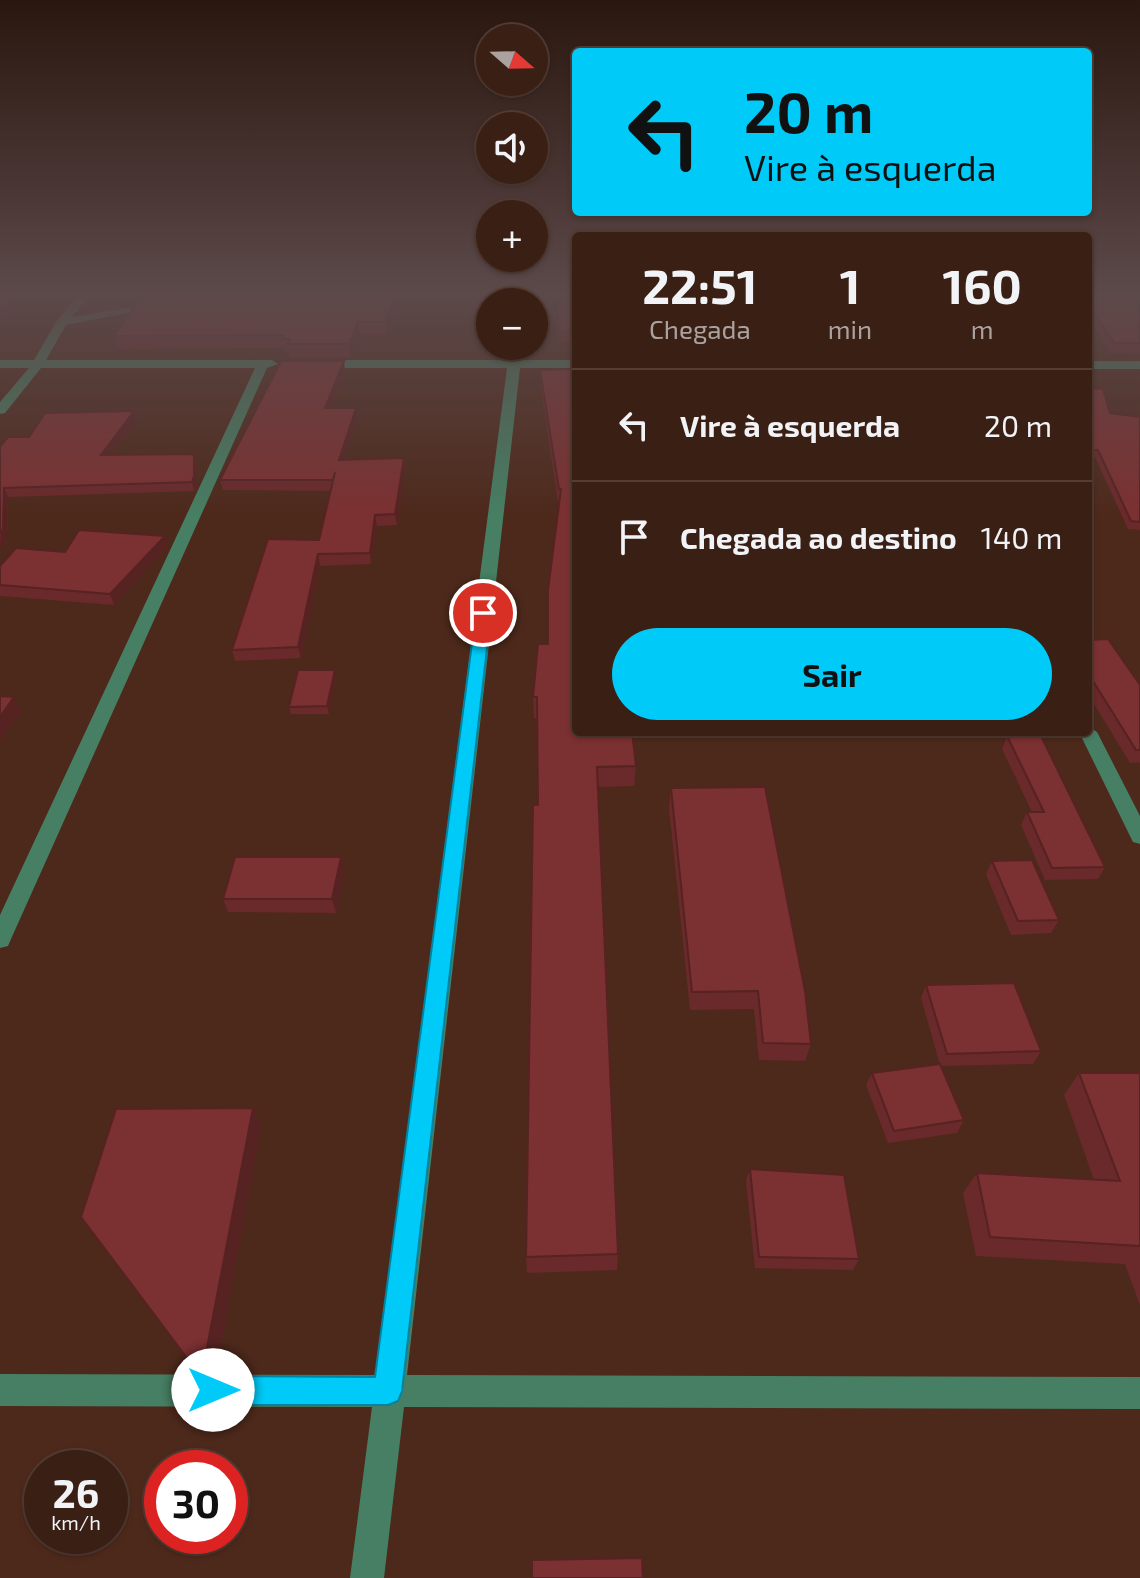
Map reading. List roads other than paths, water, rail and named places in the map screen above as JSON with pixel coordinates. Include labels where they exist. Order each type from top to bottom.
[{"type":"street","points":[[0,410],[34,369]]},
{"type":"street","points":[[0,939],[269,369]]},
{"type":"street","points":[[367,1578],[511,369]]},
{"type":"street","points":[[1090,736],[1140,836]]},
{"type":"street","points":[[0,1390],[1140,1393]]}]
